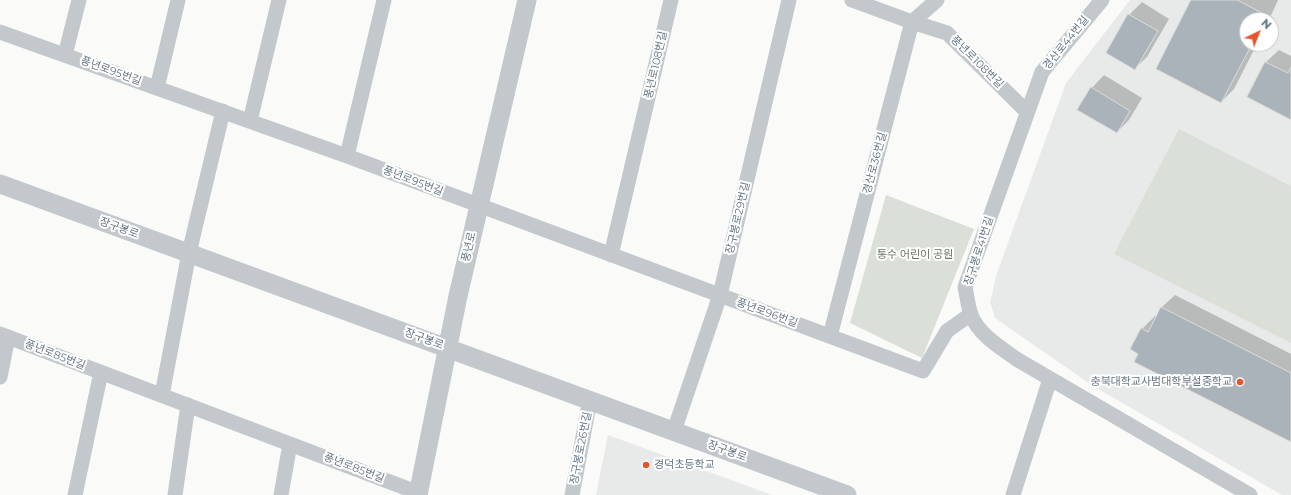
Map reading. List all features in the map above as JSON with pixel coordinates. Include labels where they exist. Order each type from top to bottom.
[{"type":"street","points":[[65,55],[79,0]]},
{"type":"street","points":[[157,88],[178,0]]},
{"type":"street","points":[[250,121],[279,0]]},
{"type":"street","points":[[347,156],[384,0]]},
{"type":"street","name":"풍년로","points":[[418,494],[458,296],[527,0]]},
{"type":"street","name":"풍년로108번길","points":[[611,254],[671,0]]},
{"type":"street","name":"장구봉로29번길","points":[[674,431],[720,295],[789,0]]},
{"type":"street","name":"풍년로108번길","points":[[852,0],[947,33],[1027,112]]},
{"type":"street","points":[[912,22],[937,0]]},
{"type":"street","name":"경산로44번길","points":[[1027,112],[1042,72],[1102,0]]},
{"type":"street","name":"경산로36번길","points":[[830,336],[912,22]]},
{"type":"street","name":"풍년로95번길","points":[[0,32],[347,156],[479,206]]},
{"type":"street","points":[[162,395],[189,253],[223,111]]},
{"type":"street","name":"장구봉로41번길","points":[[1027,112],[965,287],[971,314],[978,328],[996,344],[1018,360],[1250,495]]},
{"type":"street","name":"장구봉로","points":[[0,184],[846,495]]},
{"type":"street","name":"풍년로96번길","points":[[479,206],[923,370],[947,331],[971,314]]},
{"type":"street","name":"풍년로85번길","points":[[0,377],[4,335],[418,494]]},
{"type":"street","points":[[75,495],[101,372]]},
{"type":"street","points":[[1013,495],[1050,379]]},
{"type":"street","name":"장구봉로26번길","points":[[572,495],[590,400]]},
{"type":"street","points":[[175,494],[188,405]]},
{"type":"street","points":[[281,495],[290,444]]},
{"type":"shaded area","points":[[1130,0],[1291,0],[1291,495],[1282,495],[1093,386],[995,318],[990,302],[997,273],[1066,83]]},
{"type":"shaded area","name":"경덕초등학교","points":[[608,435],[772,495],[596,495]]},
{"type":"green space","points":[[1179,129],[1291,186],[1291,343],[1114,254]]},
{"type":"green space","name":"통수 어린이 공원","points":[[886,195],[974,229],[922,358],[850,323]]},
{"type":"building","points":[[1191,0],[1237,0],[1260,12],[1239,12],[1239,52],[1248,52],[1221,103],[1156,69]]},
{"type":"building","points":[[1128,14],[1158,31],[1135,70],[1106,53]]},
{"type":"building","points":[[1265,62],[1288,73],[1291,67],[1291,120],[1247,97]]},
{"type":"building","points":[[1091,87],[1130,111],[1117,133],[1077,110]]},
{"type":"building","points":[[1161,307],[1291,373],[1291,442],[1134,362],[1138,354],[1130,349],[1141,328],[1148,332]]},
{"type":"place","name":"충북대학교사범대학부설중학교","points":[[1240,382]]},
{"type":"place","name":"경덕초등학교","points":[[646,465]]}]
